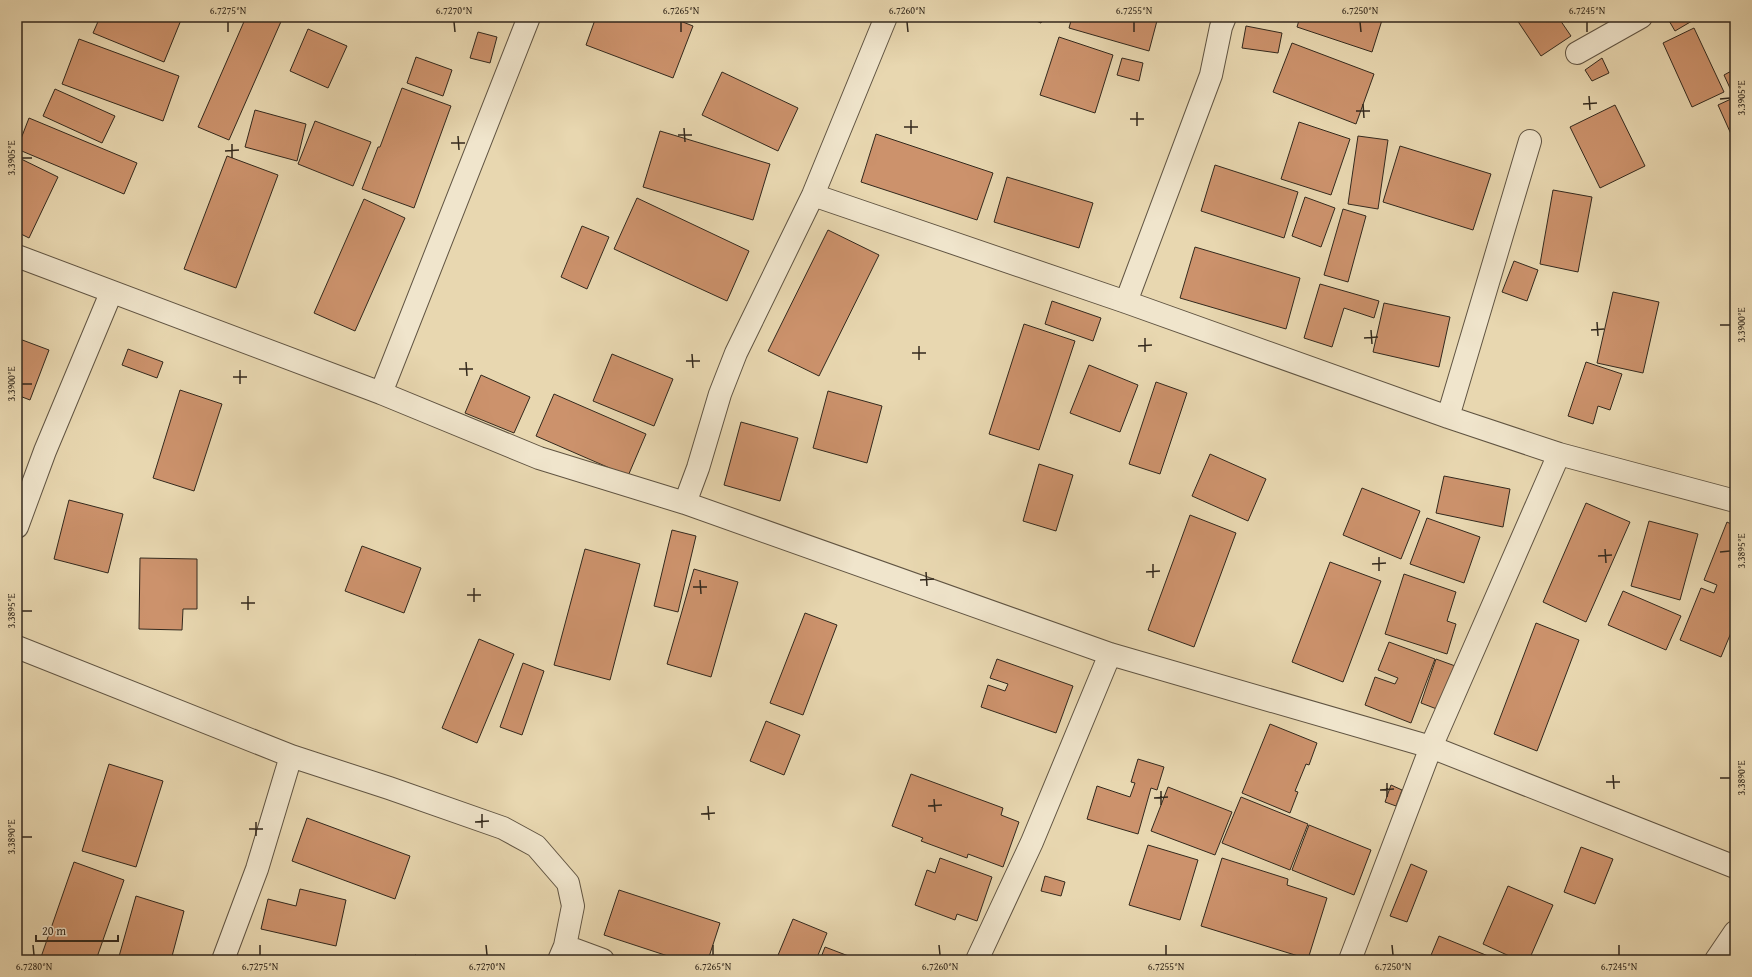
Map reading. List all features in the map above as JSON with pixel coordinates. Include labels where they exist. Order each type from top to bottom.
[{"type":"street","points":[[381,393],[529,17]]},
{"type":"street","points":[[685,503],[698,468],[720,394],[736,353],[813,195],[886,17]]},
{"type":"street","points":[[1126,302],[1211,75],[1221,27],[1225,17]]},
{"type":"street","points":[[1577,53],[1640,17]]},
{"type":"street","points":[[1448,417],[1530,141]]},
{"type":"street","points":[[813,195],[1126,302],[1448,417],[1559,454],[1735,501]]},
{"type":"street","points":[[17,256],[111,293],[381,393],[539,458],[685,503],[1110,654],[1431,746],[1735,867]]},
{"type":"street","points":[[17,527],[45,451],[111,293]]},
{"type":"street","points":[[1350,960],[1431,746],[1559,454]]},
{"type":"street","points":[[17,647],[291,756],[389,788],[496,826],[536,846],[568,883],[572,906],[562,953],[603,960]]},
{"type":"street","points":[[977,960],[1032,842],[1110,654]]},
{"type":"street","points":[[223,960],[257,870],[291,756]]},
{"type":"street","points":[[1716,960],[1735,932]]},
{"type":"building","points":[[100,17],[172,17],[181,20],[164,62],[93,33]]},
{"type":"building","points":[[246,17],[283,17],[229,140],[198,127]]},
{"type":"building","points":[[596,17],[670,17],[693,26],[673,78],[586,45]]},
{"type":"building","points":[[1026,17],[1044,17],[1041,23]]},
{"type":"building","points":[[1072,17],[1158,17],[1149,51],[1069,28]]},
{"type":"building","points":[[1300,17],[1383,17],[1372,52],[1297,27]]},
{"type":"building","points":[[1515,17],[1558,17],[1571,36],[1541,56]]},
{"type":"building","points":[[1564,17],[1575,17],[1568,22]]},
{"type":"building","points":[[1671,17],[1689,17],[1692,21],[1675,31],[1668,19]]},
{"type":"building","points":[[1246,26],[1282,33],[1278,53],[1242,48]]},
{"type":"building","points":[[1694,28],[1724,92],[1692,107],[1663,43]]},
{"type":"building","points":[[308,29],[347,46],[328,88],[290,71]]},
{"type":"building","points":[[478,32],[497,37],[490,63],[470,58]]},
{"type":"building","points":[[1059,37],[1113,55],[1095,113],[1040,95]]},
{"type":"building","points":[[79,39],[179,76],[163,121],[62,84]]},
{"type":"building","points":[[1292,43],[1374,74],[1356,124],[1273,92]]},
{"type":"building","points":[[416,57],[452,70],[443,96],[407,83]]},
{"type":"building","points":[[1122,58],[1143,63],[1139,81],[1117,75]]},
{"type":"building","points":[[1602,58],[1609,73],[1592,81],[1585,70]]},
{"type":"building","points":[[1735,69],[1735,99],[1724,75]]},
{"type":"building","points":[[722,72],[798,108],[778,151],[702,115]]},
{"type":"building","points":[[402,88],[451,106],[414,208],[362,189],[378,147],[380,147]]},
{"type":"building","points":[[55,89],[115,116],[102,143],[43,116]]},
{"type":"building","points":[[1731,99],[1735,107],[1735,143],[1718,105]]},
{"type":"building","points":[[1615,105],[1645,166],[1600,188],[1570,127]]},
{"type":"building","points":[[255,110],[306,124],[297,161],[245,147]]},
{"type":"building","points":[[29,118],[137,163],[124,194],[17,149]]},
{"type":"building","points":[[315,121],[371,142],[353,186],[298,164]]},
{"type":"building","points":[[1299,122],[1350,139],[1331,195],[1281,179]]},
{"type":"building","points":[[660,131],[770,164],[753,220],[643,187]]},
{"type":"building","points":[[876,134],[993,173],[977,220],[861,182]]},
{"type":"building","points":[[1358,136],[1388,140],[1378,209],[1348,204]]},
{"type":"building","points":[[1400,146],[1491,174],[1473,230],[1383,202]]},
{"type":"building","points":[[227,156],[278,175],[236,288],[184,269]]},
{"type":"building","points":[[17,157],[58,177],[29,238],[17,232]]},
{"type":"building","points":[[1215,165],[1298,192],[1284,238],[1201,211]]},
{"type":"building","points":[[1007,177],[1093,203],[1079,248],[994,222]]},
{"type":"building","points":[[1553,190],[1592,197],[1578,272],[1540,264]]},
{"type":"building","points":[[1305,197],[1335,208],[1321,247],[1292,236]]},
{"type":"building","points":[[637,198],[749,251],[727,301],[614,249]]},
{"type":"building","points":[[364,199],[405,218],[355,331],[314,313]]},
{"type":"building","points":[[1343,209],[1366,216],[1348,282],[1324,275]]},
{"type":"building","points":[[582,226],[609,237],[587,289],[561,277]]},
{"type":"building","points":[[828,230],[879,255],[819,376],[768,351]]},
{"type":"building","points":[[1195,247],[1300,278],[1286,329],[1180,298]]},
{"type":"building","points":[[1514,261],[1538,270],[1527,301],[1502,292]]},
{"type":"building","points":[[1320,284],[1379,301],[1374,318],[1344,308],[1332,347],[1304,338]]},
{"type":"building","points":[[1613,292],[1659,302],[1643,373],[1597,363]]},
{"type":"building","points":[[1052,301],[1101,318],[1093,341],[1045,324]]},
{"type":"building","points":[[1384,303],[1450,317],[1439,367],[1373,352]]},
{"type":"building","points":[[1024,324],[1075,341],[1039,450],[989,434]]},
{"type":"building","points":[[17,338],[49,350],[30,400],[17,395]]},
{"type":"building","points":[[128,349],[163,362],[157,378],[122,365]]},
{"type":"building","points":[[612,354],[673,379],[654,426],[593,401]]},
{"type":"building","points":[[1586,362],[1622,374],[1610,410],[1598,406],[1593,424],[1568,416]]},
{"type":"building","points":[[1089,365],[1138,385],[1120,432],[1070,413]]},
{"type":"building","points":[[481,375],[530,397],[514,433],[465,413]]},
{"type":"building","points":[[1156,382],[1187,393],[1160,474],[1129,464]]},
{"type":"building","points":[[180,390],[222,404],[194,491],[153,478]]},
{"type":"building","points":[[828,391],[882,406],[867,463],[813,448]]},
{"type":"building","points":[[554,394],[646,434],[628,476],[536,436]]},
{"type":"building","points":[[741,422],[798,438],[780,501],[724,485]]},
{"type":"building","points":[[1210,454],[1266,479],[1248,521],[1192,496]]},
{"type":"building","points":[[1039,464],[1073,475],[1056,531],[1023,521]]},
{"type":"building","points":[[1444,476],[1510,489],[1503,527],[1436,513]]},
{"type":"building","points":[[1362,488],[1420,511],[1401,559],[1343,535]]},
{"type":"building","points":[[69,500],[123,514],[108,573],[54,559]]},
{"type":"building","points":[[1586,503],[1630,522],[1586,622],[1543,602]]},
{"type":"building","points":[[1190,515],[1236,533],[1194,647],[1148,630]]},
{"type":"building","points":[[1427,518],[1480,537],[1464,583],[1410,564]]},
{"type":"building","points":[[1649,521],[1698,534],[1680,600],[1631,586]]},
{"type":"building","points":[[1727,522],[1735,526],[1735,623],[1721,657],[1680,640],[1701,588],[1714,593],[1717,585],[1704,580]]},
{"type":"building","points":[[672,530],[696,536],[678,612],[654,606]]},
{"type":"building","points":[[362,546],[421,568],[404,613],[345,591]]},
{"type":"building","points":[[585,549],[640,564],[610,680],[554,665]]},
{"type":"building","points":[[140,558],[197,559],[197,609],[183,609],[182,630],[139,629]]},
{"type":"building","points":[[1330,562],[1381,581],[1343,682],[1292,662]]},
{"type":"building","points":[[694,569],[738,582],[711,677],[667,664]]},
{"type":"building","points":[[1404,574],[1456,592],[1447,621],[1456,624],[1447,654],[1385,634]]},
{"type":"building","points":[[1623,591],[1681,616],[1666,650],[1608,625]]},
{"type":"building","points":[[805,613],[837,625],[803,715],[770,703]]},
{"type":"building","points":[[1536,623],[1579,640],[1537,751],[1494,734]]},
{"type":"building","points":[[479,639],[514,654],[477,743],[442,728]]},
{"type":"building","points":[[1389,642],[1435,659],[1411,723],[1365,705],[1375,677],[1395,684],[1398,678],[1378,670]]},
{"type":"building","points":[[997,659],[1073,686],[1056,733],[981,707],[988,685],[1005,691],[1008,684],[990,678]]},
{"type":"building","points":[[1436,659],[1458,667],[1442,711],[1421,703]]},
{"type":"building","points":[[523,663],[544,671],[522,735],[500,727]]},
{"type":"building","points":[[766,721],[800,735],[784,775],[750,761]]},
{"type":"building","points":[[1270,724],[1317,743],[1309,765],[1306,764],[1295,791],[1298,792],[1290,813],[1242,793]]},
{"type":"building","points":[[1138,759],[1164,767],[1157,790],[1151,788],[1138,834],[1087,819],[1097,786],[1130,797],[1135,783],[1131,782]]},
{"type":"building","points":[[109,764],[163,781],[136,867],[82,851]]},
{"type":"building","points":[[911,774],[1003,808],[1001,815],[1019,822],[1003,867],[968,854],[967,858],[921,841],[923,838],[892,826]]},
{"type":"building","points":[[1391,785],[1402,790],[1396,806],[1385,802]]},
{"type":"building","points":[[1168,787],[1232,812],[1215,855],[1151,831]]},
{"type":"building","points":[[1241,797],[1308,824],[1290,870],[1222,843]]},
{"type":"building","points":[[307,818],[410,856],[395,899],[292,861]]},
{"type":"building","points":[[1309,825],[1371,850],[1354,895],[1292,870]]},
{"type":"building","points":[[1148,845],[1198,860],[1180,920],[1129,905]]},
{"type":"building","points":[[1581,847],[1613,859],[1595,904],[1564,892]]},
{"type":"building","points":[[940,858],[992,877],[977,921],[957,914],[955,920],[915,905],[927,870],[935,873]]},
{"type":"building","points":[[1222,858],[1288,879],[1287,885],[1327,898],[1308,959],[1201,926]]},
{"type":"building","points":[[74,862],[124,880],[96,960],[40,960]]},
{"type":"building","points":[[1411,864],[1427,871],[1407,922],[1390,916]]},
{"type":"building","points":[[1045,876],[1065,882],[1061,896],[1041,891]]},
{"type":"building","points":[[1508,886],[1553,905],[1529,960],[1518,960],[1483,944]]},
{"type":"building","points":[[300,889],[346,900],[336,946],[261,929],[268,899],[296,906]]},
{"type":"building","points":[[619,890],[720,923],[708,960],[680,960],[604,935]]},
{"type":"building","points":[[136,896],[184,911],[171,960],[118,960]]},
{"type":"building","points":[[793,919],[827,933],[816,960],[776,960]]},
{"type":"building","points":[[1439,936],[1498,960],[1429,960]]},
{"type":"building","points":[[825,947],[859,960],[820,960]]},
{"type":"building","points":[[415,955],[430,960],[413,960]]}]
